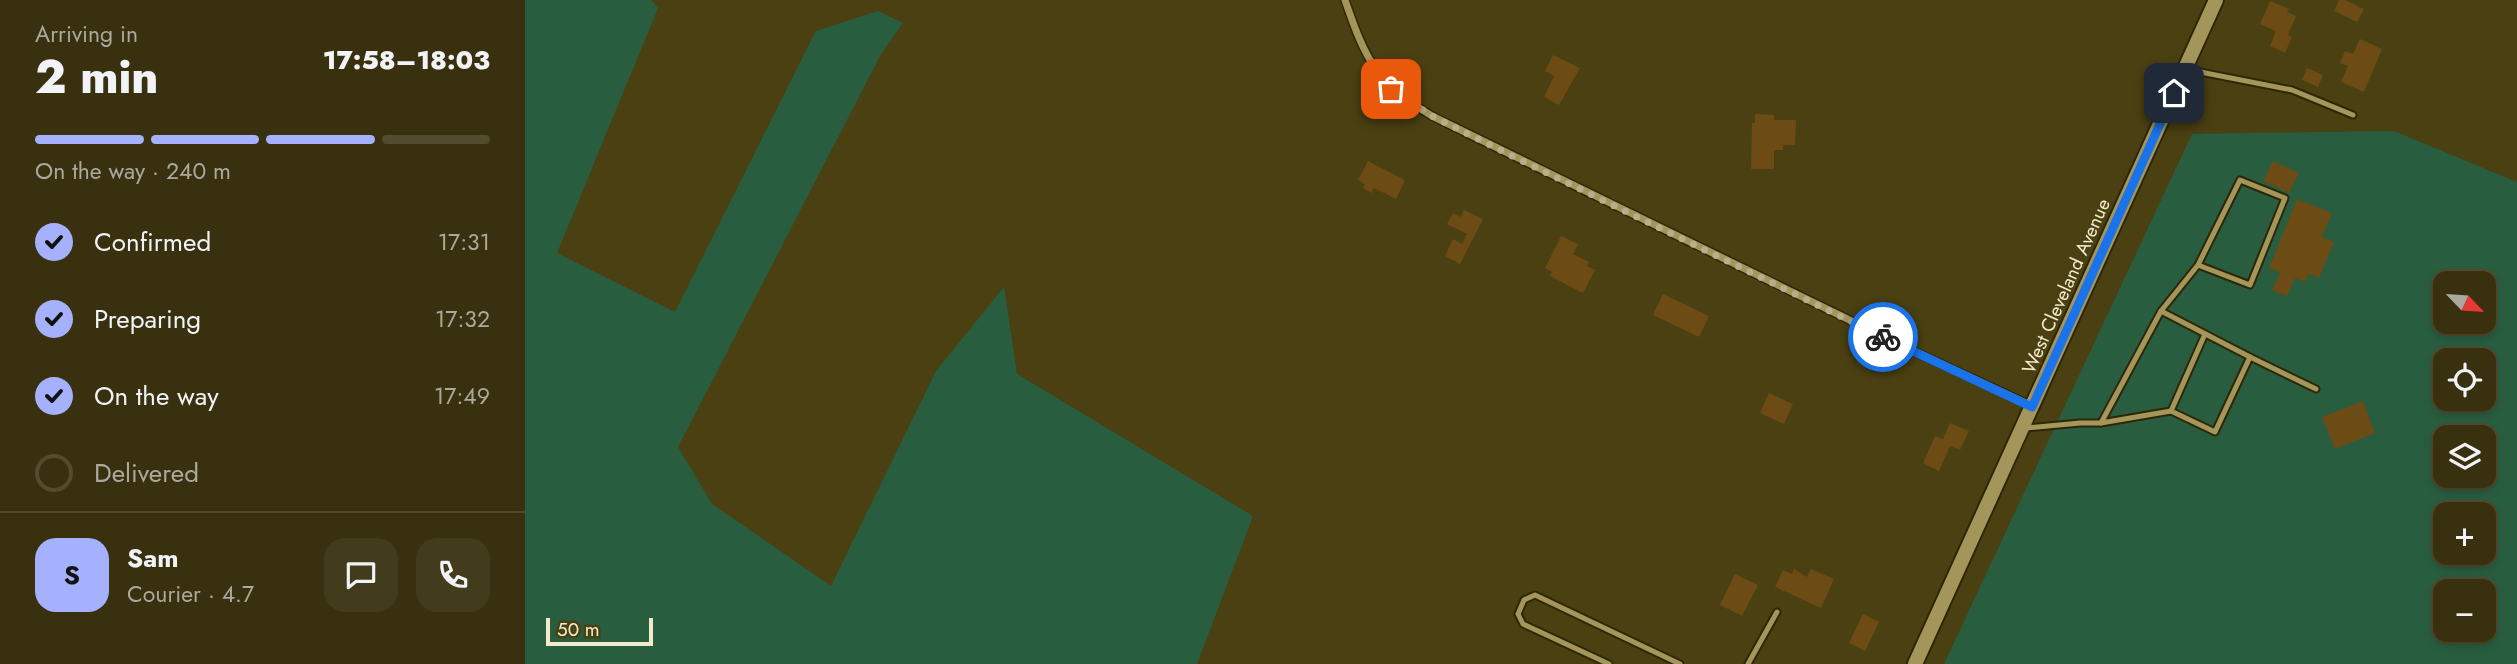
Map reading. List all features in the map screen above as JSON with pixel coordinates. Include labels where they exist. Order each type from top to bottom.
[{"type":"main road","name":"West Cleveland Avenue","points":[[1915,664],[2216,0]]},
{"type":"street","points":[[1346,0],[1361,44],[1375,69],[1403,99],[1432,116],[2032,407]]},
{"type":"lane","points":[[2185,69],[2292,90],[2353,115]]},
{"type":"lane","points":[[2101,423],[2161,311],[2198,265],[2240,180],[2285,198],[2250,285],[2198,265]]},
{"type":"lane","points":[[2161,311],[2316,389]]},
{"type":"lane","points":[[2171,411],[2205,334]]},
{"type":"lane","points":[[2023,428],[2101,423],[2171,411],[2215,432],[2250,357]]},
{"type":"lane","points":[[1609,664],[1523,624],[1518,614],[1524,600],[1535,595],[1680,664]]},
{"type":"lane","points":[[1748,664],[1777,612]]},
{"type":"green space","points":[[525,0],[651,0],[658,8],[557,253],[675,312],[816,31],[878,11],[903,23],[881,54],[678,447],[712,504],[831,586],[936,371],[1004,287],[1017,374],[1253,516],[1197,664],[525,664]]},
{"type":"green space","points":[[2394,131],[2517,182],[2517,664],[1944,664],[2192,134]]},
{"type":"building","points":[[2339,0],[2364,9],[2357,22],[2334,11]]},
{"type":"building","points":[[2270,1],[2289,9],[2287,12],[2296,16],[2288,35],[2292,37],[2285,53],[2270,46],[2276,31],[2260,24]]},
{"type":"building","points":[[2360,39],[2382,49],[2364,92],[2341,82],[2348,66],[2340,63],[2345,51],[2353,54]]},
{"type":"building","points":[[1553,55],[1580,68],[1559,105],[1544,97],[1554,76],[1545,71]]},
{"type":"building","points":[[2307,68],[2323,75],[2318,87],[2302,80]]},
{"type":"building","points":[[1755,114],[1774,115],[1774,120],[1796,120],[1795,145],[1783,145],[1783,150],[1774,150],[1774,169],[1751,169],[1752,123],[1755,123]]},
{"type":"building","points":[[1368,161],[1405,180],[1396,199],[1374,188],[1372,193],[1363,188],[1365,184],[1358,180]]},
{"type":"building","points":[[2273,161],[2299,173],[2289,193],[2263,181]]},
{"type":"building","points":[[2297,199],[2332,213],[2322,237],[2334,242],[2319,278],[2308,274],[2305,282],[2295,278],[2287,296],[2272,290],[2280,272],[2269,268]]},
{"type":"building","points":[[1464,210],[1483,219],[1460,264],[1445,256],[1453,239],[1462,244],[1467,234],[1447,224],[1453,213],[1461,217]]},
{"type":"building","points":[[1561,236],[1578,244],[1573,254],[1589,262],[1587,266],[1595,270],[1583,293],[1550,276],[1552,272],[1545,268]]},
{"type":"building","points":[[1663,294],[1709,316],[1699,337],[1653,315]]},
{"type":"building","points":[[1769,393],[1793,404],[1784,424],[1760,413]]},
{"type":"building","points":[[2363,401],[2375,433],[2335,449],[2322,417]]},
{"type":"building","points":[[1950,423],[1969,431],[1960,450],[1950,446],[1939,471],[1923,463],[1935,436],[1943,439]]},
{"type":"building","points":[[1794,569],[1807,577],[1811,569],[1834,579],[1821,608],[1775,587],[1783,570],[1792,574]]},
{"type":"building","points":[[1735,574],[1758,585],[1742,616],[1720,605]]},
{"type":"building","points":[[1863,614],[1879,622],[1865,651],[1849,643]]},
{"type":"way so far","points":[[1391,89],[1432,116],[1883,337]]},
{"type":"route","points":[[1883,337],[2032,407],[2174,93]]}]
